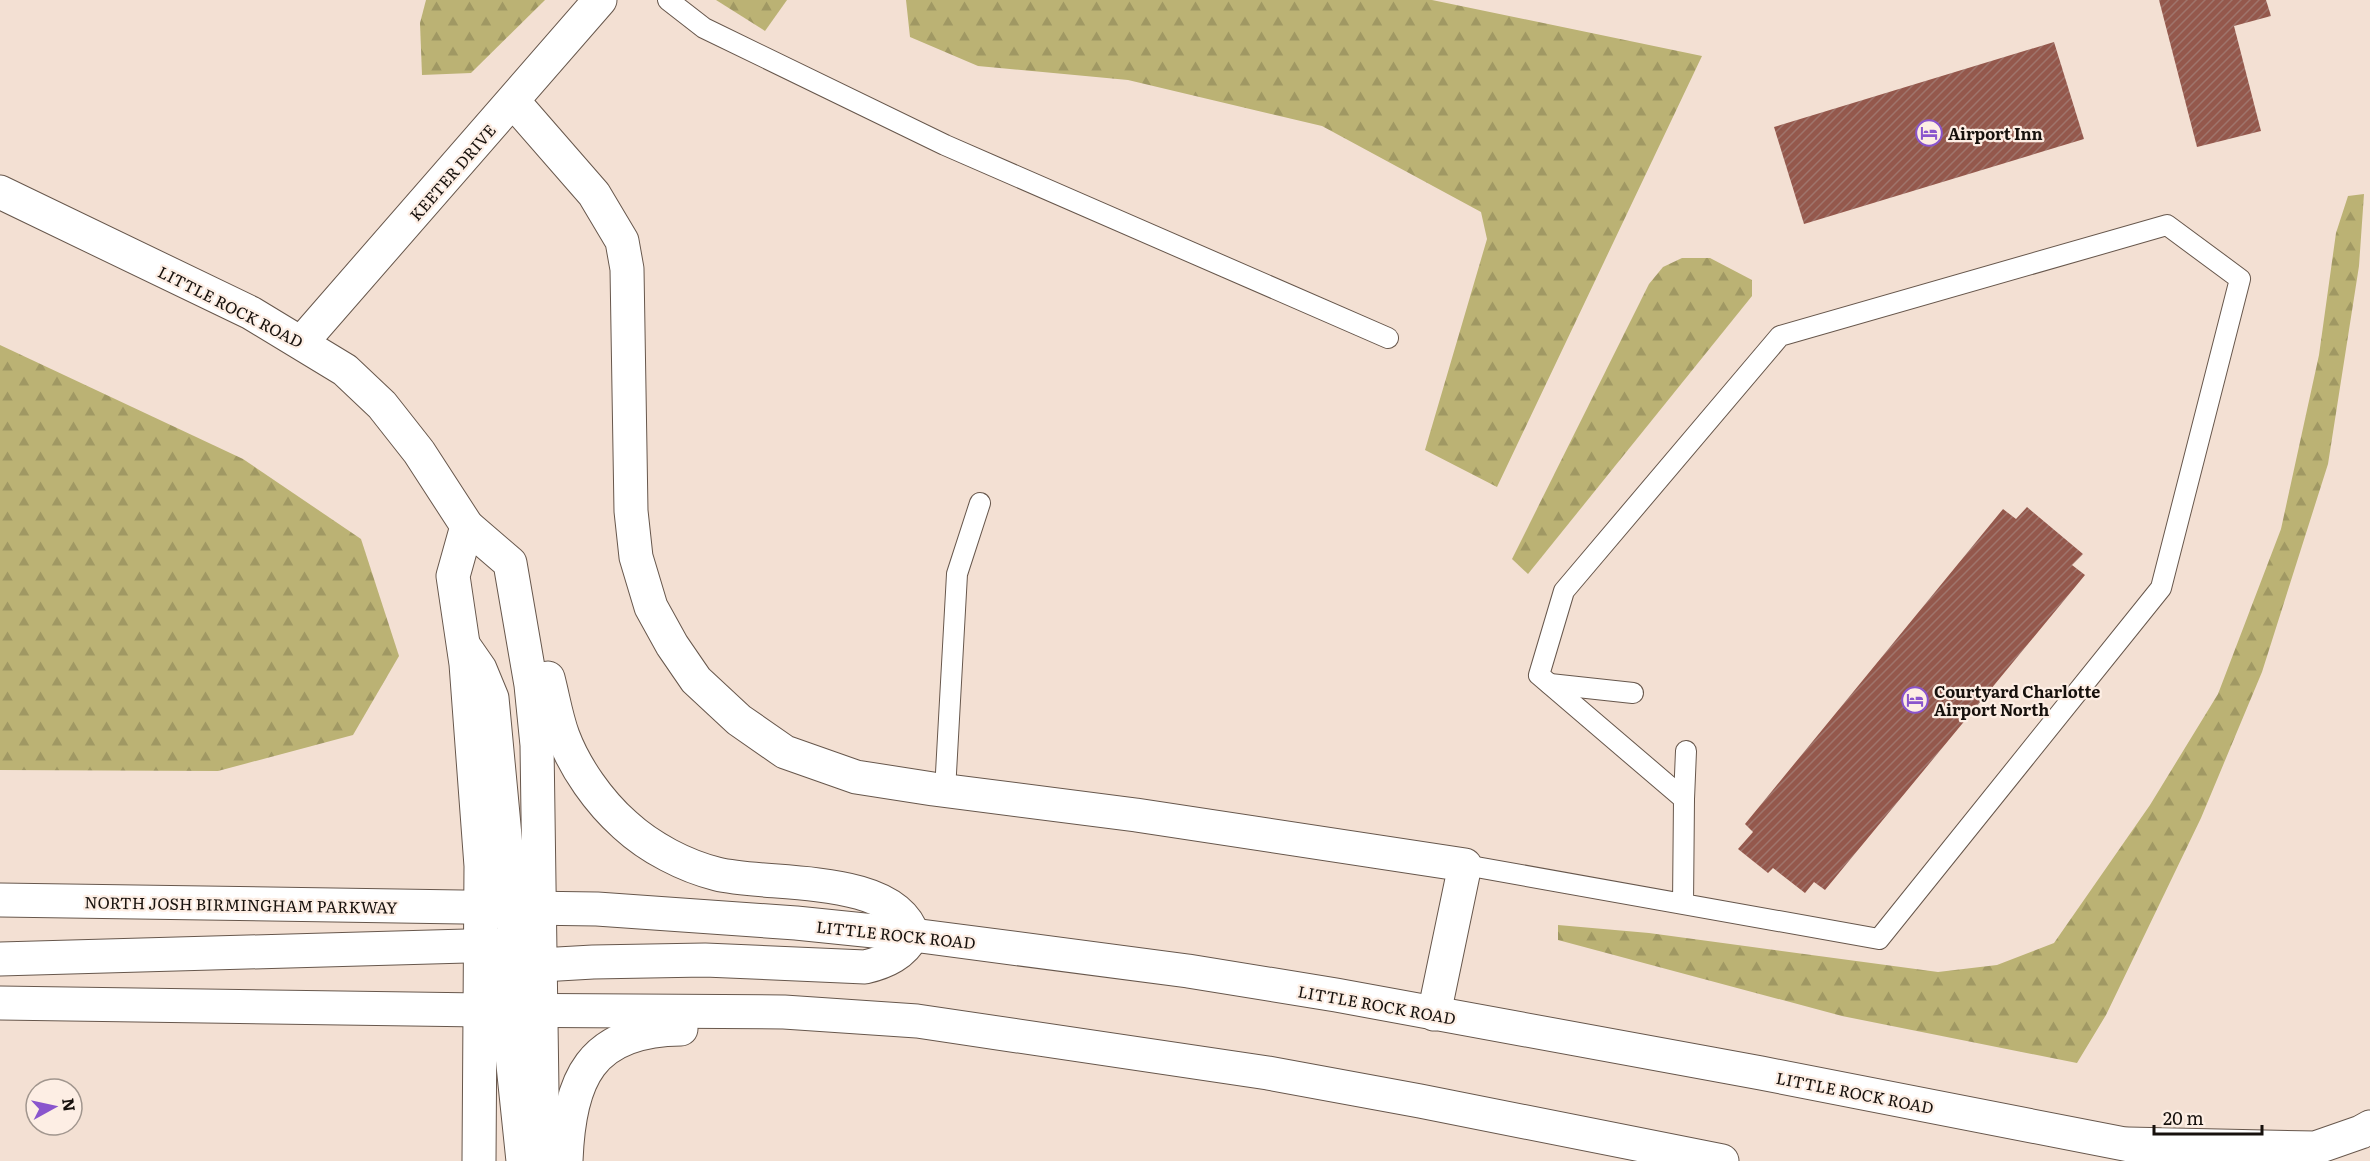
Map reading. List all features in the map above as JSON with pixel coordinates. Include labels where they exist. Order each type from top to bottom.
[{"type":"main road","name":"KEETER DRIVE","points":[[302,342],[600,0]]},
{"type":"main road","points":[[513,101],[594,194],[622,242],[627,269],[631,512],[636,557],[651,607],[672,645],[696,680],[739,720],[784,752],[856,777],[945,791],[1136,815],[1465,865],[1434,1014]]},
{"type":"main road","name":"LITTLE ROCK ROAD","points":[[0,192],[251,313],[345,370],[382,405],[419,452],[467,526],[510,563],[535,714],[539,778],[511,908],[509,956],[494,1010]]},
{"type":"main road","name":"LITTLE ROCK ROAD","points":[[467,526],[453,576],[464,646],[472,729],[511,908]]},
{"type":"main road","points":[[0,959],[509,956],[705,960],[865,967],[879,964],[903,950],[913,935],[911,928],[897,911],[867,895],[838,888],[718,874],[668,854],[625,825],[599,796],[570,751],[558,718],[542,653],[530,626],[517,611]]},
{"type":"main road","name":"NORTH JOSH BIRMINGHAM PARKWAY","points":[[0,900],[511,908]]},
{"type":"main road","points":[[511,908],[490,915],[524,995],[533,1005],[542,1010]]},
{"type":"main road","name":"LITTLE ROCK ROAD","points":[[511,908],[597,909],[913,935],[1188,971],[1336,995],[1761,1074],[2128,1144],[2204,1161]]},
{"type":"main road","points":[[0,1003],[727,1011],[850,1015],[998,1032],[1268,1073],[1722,1161]]},
{"type":"main road","points":[[479,1161],[494,1010]]},
{"type":"main road","points":[[494,1010],[523,1161]]},
{"type":"main road","points":[[542,1010],[543,1161]]},
{"type":"main road","points":[[566,1161],[570,1120],[576,1094],[585,1070],[599,1055],[627,1037],[652,1031],[697,1029],[717,1022],[727,1011]]},
{"type":"main road","points":[[2128,1144],[2315,1148],[2361,1132],[2370,1126]]},
{"type":"lane","points":[[668,0],[704,28],[945,144],[1388,338]]},
{"type":"lane","points":[[1465,865],[1880,939],[2161,588],[2240,279],[2167,225],[1780,336],[1564,591],[1539,675],[1684,799]]},
{"type":"lane","points":[[945,791],[957,574],[980,503]]},
{"type":"lane","points":[[1550,684],[1633,693]]},
{"type":"lane","points":[[1683,904],[1686,751]]},
{"type":"green space","points":[[426,0],[545,0],[471,73],[422,75],[420,23]]},
{"type":"green space","points":[[716,0],[787,0],[765,31]]},
{"type":"green space","points":[[906,0],[1432,0],[1702,56],[1497,487],[1425,450],[1487,239],[1481,212],[1322,126],[1128,80],[978,66],[910,37]]},
{"type":"green space","points":[[2364,194],[2359,266],[2328,464],[2262,672],[2201,818],[2106,1015],[2077,1063],[1842,1016],[1558,940],[1558,925],[1649,933],[1938,972],[1997,965],[2054,943],[2150,805],[2218,694],[2281,529],[2319,355],[2336,233],[2348,196]]},
{"type":"green space","points":[[1682,258],[1710,258],[1752,280],[1752,296],[1528,574],[1512,559],[1649,284],[1663,267]]},
{"type":"green space","points":[[0,345],[243,459],[361,539],[399,656],[353,735],[218,771],[0,770]]},
{"type":"building","points":[[2159,0],[2266,0],[2271,16],[2234,26],[2261,131],[2197,147]]},
{"type":"building","name":"Airport Inn","points":[[2054,42],[2084,139],[1804,224],[1774,127]]},
{"type":"building","name":"Courtyard Charlotte Airport North","points":[[2027,507],[2083,554],[2072,565],[2085,575],[1825,890],[1814,882],[1805,893],[1773,868],[1768,873],[1738,849],[1753,832],[1745,824],[2003,509],[2016,519]]},
{"type":"place","name":"Airport Inn","points":[[1929,133]]},
{"type":"place","name":"Courtyard Charlotte Airport North","points":[[1915,700]]}]
